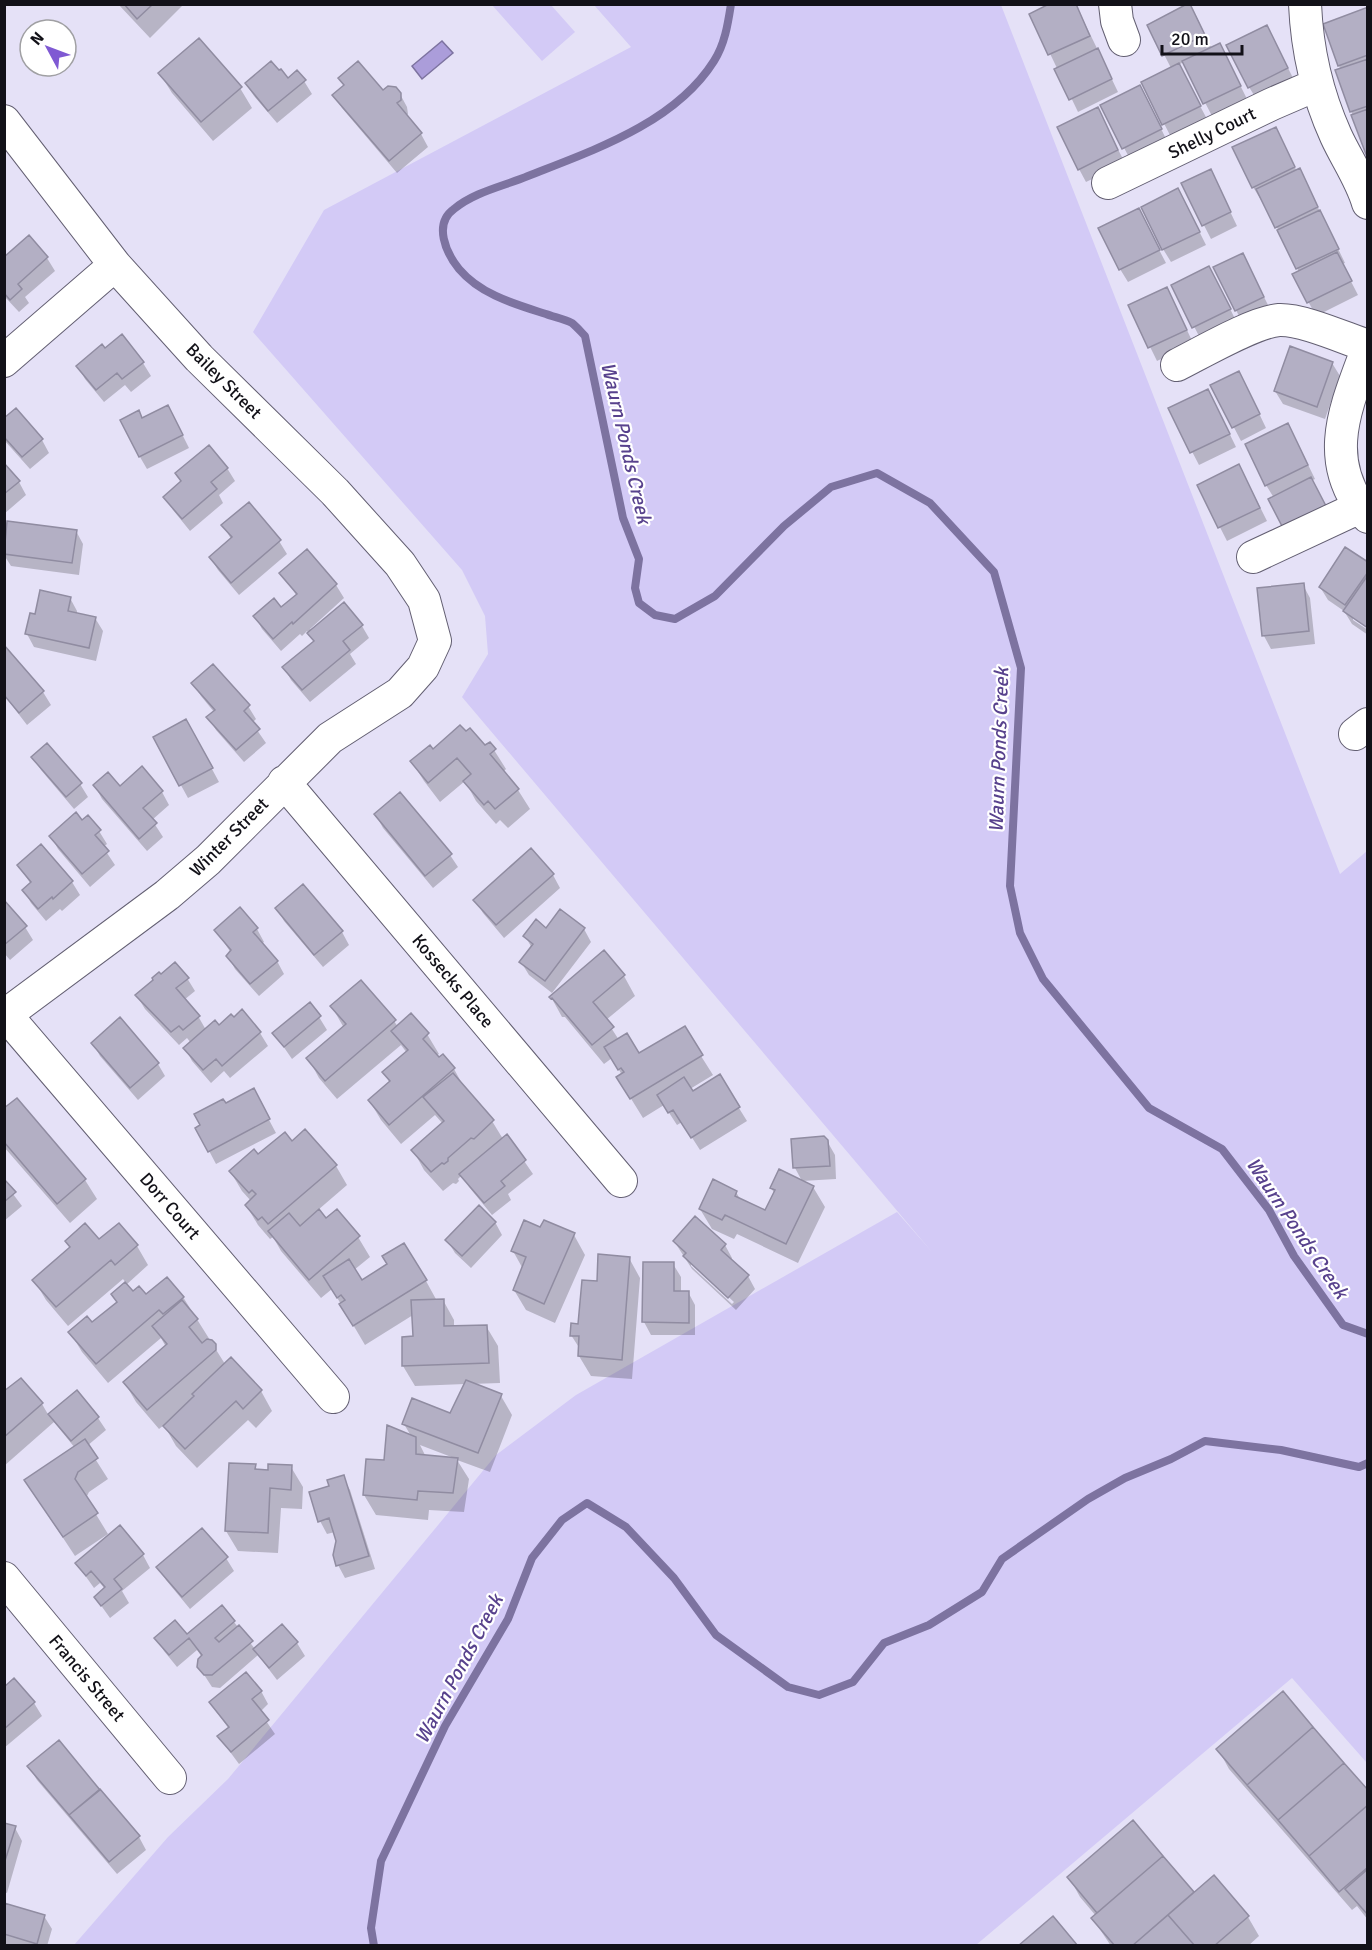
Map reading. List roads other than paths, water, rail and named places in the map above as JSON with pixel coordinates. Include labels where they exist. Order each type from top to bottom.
[{"type":"street","points":[[1114,4],[1124,39]]},
{"type":"street","points":[[1305,4],[1316,85],[1327,116],[1368,203]]},
{"type":"street","name":"Shelly Court","points":[[1108,183],[1316,85]]},
{"type":"street","name":"Bailey Street","points":[[4,121],[115,265],[199,358],[335,492],[400,564],[424,600],[435,641]]},
{"type":"street","points":[[4,361],[115,265]]},
{"type":"street","points":[[1177,365],[1253,328],[1279,320],[1296,322],[1368,346],[1346,410],[1341,435],[1346,477],[1351,493],[1364,512],[1253,557]]},
{"type":"street","name":"Winter Street","points":[[5,1016],[167,895],[208,860],[330,738],[400,693],[423,667],[435,641]]},
{"type":"street","name":"Kossecks Place","points":[[284,782],[621,1181]]},
{"type":"street","name":"Dorr Court","points":[[5,1016],[333,1397]]},
{"type":"street","name":"Francis Street","points":[[4,1578],[170,1778]]},
{"type":"waterway","name":"Waurn Ponds Creek","points":[[731,4],[726,33],[718,54],[698,83],[678,101],[655,118],[606,145],[462,203],[448,215],[444,222],[446,247],[459,269],[478,286],[511,302],[574,324],[585,336],[623,518],[639,559],[635,588],[639,603],[655,615],[675,619],[715,596],[784,526],[831,487],[877,473],[930,503],[994,572],[1021,668],[1010,886],[1020,933],[1043,979],[1149,1108],[1222,1149],[1269,1210],[1294,1256],[1343,1325],[1368,1334]]},
{"type":"waterway","name":"Waurn Ponds Creek","points":[[374,1946],[371,1928],[381,1861],[445,1726],[508,1619],[532,1558],[562,1520],[587,1503],[626,1527],[674,1578],[716,1635],[788,1687],[819,1695],[853,1682],[884,1643],[929,1625],[982,1592],[1002,1559],[1088,1499],[1125,1478],[1171,1459],[1205,1441],[1281,1450],[1359,1467],[1368,1463]]}]
